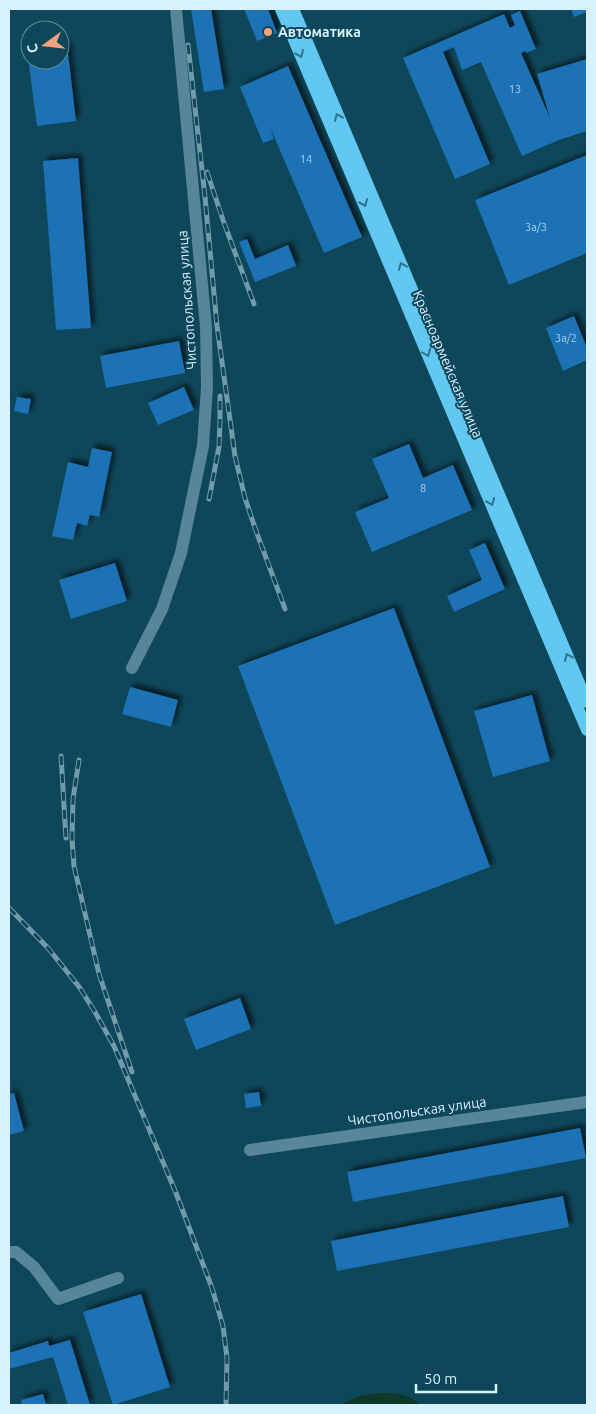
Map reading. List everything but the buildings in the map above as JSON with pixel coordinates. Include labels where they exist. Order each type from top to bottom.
[{"type":"main road","name":"Красноармейская улица","points":[[281,9],[587,730]]},
{"type":"main road","name":"Красноармейская улица","points":[[292,9],[587,702]]},
{"type":"street","name":"Чистопольская улица","points":[[132,668],[162,609],[181,553],[203,446],[207,387],[206,327],[176,9]]},
{"type":"street","name":"Чистопольская улица","points":[[250,1150],[587,1102]]},
{"type":"street","points":[[9,1252],[16,1252],[34,1267],[58,1299],[118,1278]]},
{"type":"shaded area","points":[[381,1393],[407,1396],[420,1405],[342,1405],[356,1397]]},
{"type":"railway","points":[[188,45],[217,326],[235,456],[245,498],[285,609]]},
{"type":"railway","points":[[207,172],[254,304]]},
{"type":"railway","points":[[209,499],[219,447],[220,396]]},
{"type":"railway","points":[[61,756],[66,838]]},
{"type":"railway","points":[[79,760],[73,799],[72,839],[74,866],[99,974],[132,1072]]},
{"type":"railway","points":[[9,908],[48,948],[80,988],[114,1046],[176,1193],[212,1288],[223,1326],[227,1358],[226,1405]]},
{"type":"place","name":"Автоматика","points":[[268,32]]}]
